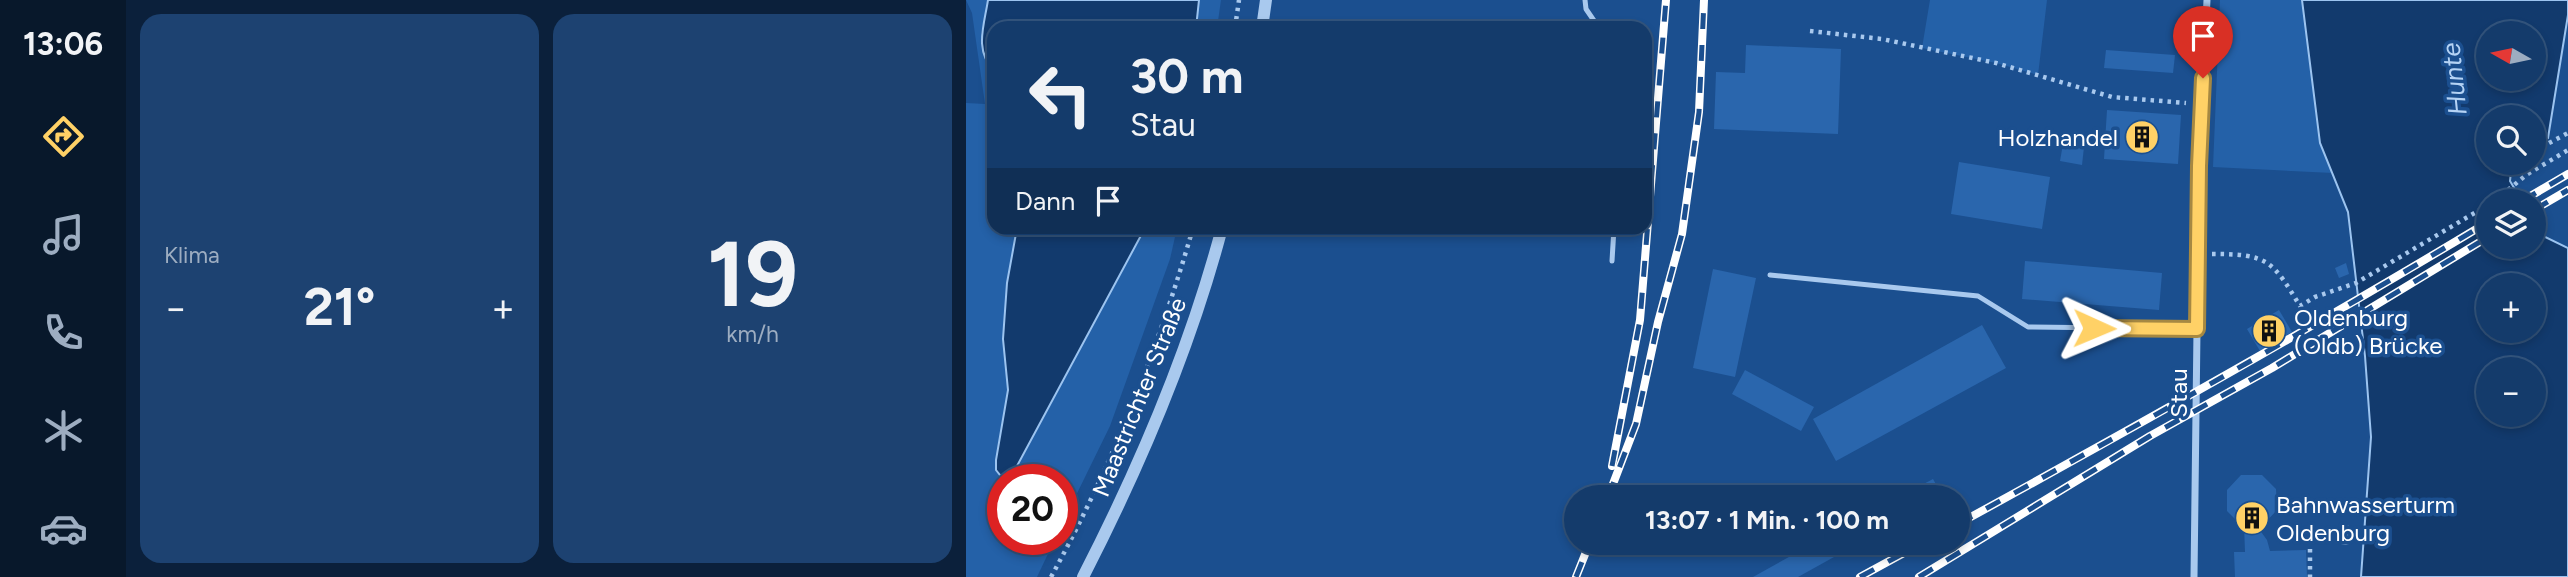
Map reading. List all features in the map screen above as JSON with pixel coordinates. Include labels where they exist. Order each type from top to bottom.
[{"type":"street","points":[[1263,21],[1266,0]]},
{"type":"street","name":"Stau","points":[[2194,577],[2198,254],[2207,0]]},
{"type":"street","name":"Maastrichter Straße","points":[[1083,577],[1136,468],[1169,388],[1220,235]]},
{"type":"lane","points":[[1585,0],[1586,9],[1594,21]]},
{"type":"lane","points":[[1612,261],[1614,235]]},
{"type":"lane","points":[[1770,275],[1978,296],[2028,327],[2197,329]]},
{"type":"path","points":[[1236,21],[1239,0]]},
{"type":"path","points":[[1810,31],[1882,39],[1996,63],[2112,97],[2202,104]]},
{"type":"path","points":[[2546,145],[2568,133]]},
{"type":"path","points":[[2546,163],[2568,150]]},
{"type":"path","points":[[2509,189],[2525,175]]},
{"type":"path","points":[[2198,254],[2235,254],[2263,258],[2280,274],[2300,306],[2315,297],[2356,283],[2476,212]]},
{"type":"path","points":[[1051,577],[1103,475],[1128,416],[1171,301],[1191,235]]},
{"type":"path","points":[[2310,549],[2310,577]]},
{"type":"shaded area","points":[[966,0],[988,0],[981,33],[987,51],[987,235],[1016,235],[1007,283],[1003,339],[1008,390],[996,460],[1010,464],[987,464],[987,555],[1047,555],[1037,577],[966,577],[966,103],[985,104],[972,13]]},
{"type":"shaded area","points":[[1199,0],[1221,0],[1218,21],[1197,21]]},
{"type":"shaded area","points":[[1930,0],[2047,0],[2038,75],[1996,63],[1922,48]]},
{"type":"shaded area","points":[[2220,0],[2302,0],[2320,143],[2333,173],[2213,167]]},
{"type":"shaded area","points":[[1141,235],[1175,235],[1170,259],[1110,426],[1078,491],[1078,464],[1018,464]]},
{"type":"water","points":[[988,0],[1199,0],[1197,21],[987,21],[987,61],[982,46]]},
{"type":"water","name":"Hunte","points":[[2302,0],[2568,0],[2568,15],[2548,138],[2546,139],[2546,105],[2476,105],[2476,175],[2511,175],[2510,181],[2515,189],[2476,189],[2476,259],[2546,259],[2546,237],[2568,248],[2568,577],[2361,577],[2371,437],[2365,356],[2348,212],[2320,143]]},
{"type":"water","points":[[1016,235],[1141,235],[1018,464],[996,464],[1008,390],[1003,339],[1007,283]]},
{"type":"building","points":[[1746,45],[1841,49],[1838,134],[1714,129],[1716,72],[1745,73]]},
{"type":"building","points":[[2106,50],[2175,55],[2173,73],[2104,68]]},
{"type":"building","name":"Holzhandel","points":[[2107,110],[2181,115],[2178,164],[2104,159]]},
{"type":"building","points":[[2063,144],[2084,147],[2082,165],[2060,161]]},
{"type":"building","points":[[1959,162],[2050,177],[2042,229],[1951,214]]},
{"type":"building","points":[[2025,261],[2162,273],[2159,310],[2022,299]]},
{"type":"building","points":[[2346,263],[2349,274],[2339,278],[2335,268]]},
{"type":"building","points":[[1713,269],[1756,278],[1735,377],[1693,368]]},
{"type":"building","name":"Oldenburg (Oldb) Brücke","points":[[2279,310],[2292,332],[2260,351],[2247,329]]},
{"type":"building","points":[[1982,325],[2006,368],[1836,461],[1813,419]]},
{"type":"building","points":[[1745,370],[1814,407],[1801,431],[1732,394]]},
{"type":"building","points":[[2241,475],[2262,475],[2276,489],[2277,510],[2263,525],[2258,525],[2259,529],[2267,540],[2270,551],[2306,550],[2307,577],[2235,577],[2234,552],[2245,552],[2244,525],[2227,511],[2227,490]]},
{"type":"building","points":[[1933,479],[1936,485],[1922,485]]},
{"type":"building","points":[[1793,555],[1838,555],[1798,577],[1753,577]]},
{"type":"railway","points":[[1652,172],[1666,0]]},
{"type":"railway","points":[[1613,485],[1636,424],[1658,322],[1682,234],[1699,112],[1704,0]]},
{"type":"railway","points":[[2542,189],[2568,174]]},
{"type":"railway","points":[[2546,203],[2568,190]]},
{"type":"railway","points":[[1970,517],[2225,376],[2476,229]]},
{"type":"railway","points":[[1612,466],[1640,320],[1647,235]]},
{"type":"railway","points":[[1919,577],[2150,436],[2272,368],[2476,244]]},
{"type":"railway","points":[[1576,577],[1585,555]]},
{"type":"railway","points":[[1860,577],[1900,555]]},
{"type":"place","name":"Holzhandel","points":[[2142,137]]},
{"type":"place","name":"Oldenburg (Oldb) Brücke","points":[[2269,331]]},
{"type":"place","name":"Bahnwasserturm Oldenburg","points":[[2252,518]]},
{"type":"route","points":[[2094,328],[2197,329],[2203,78]]}]
